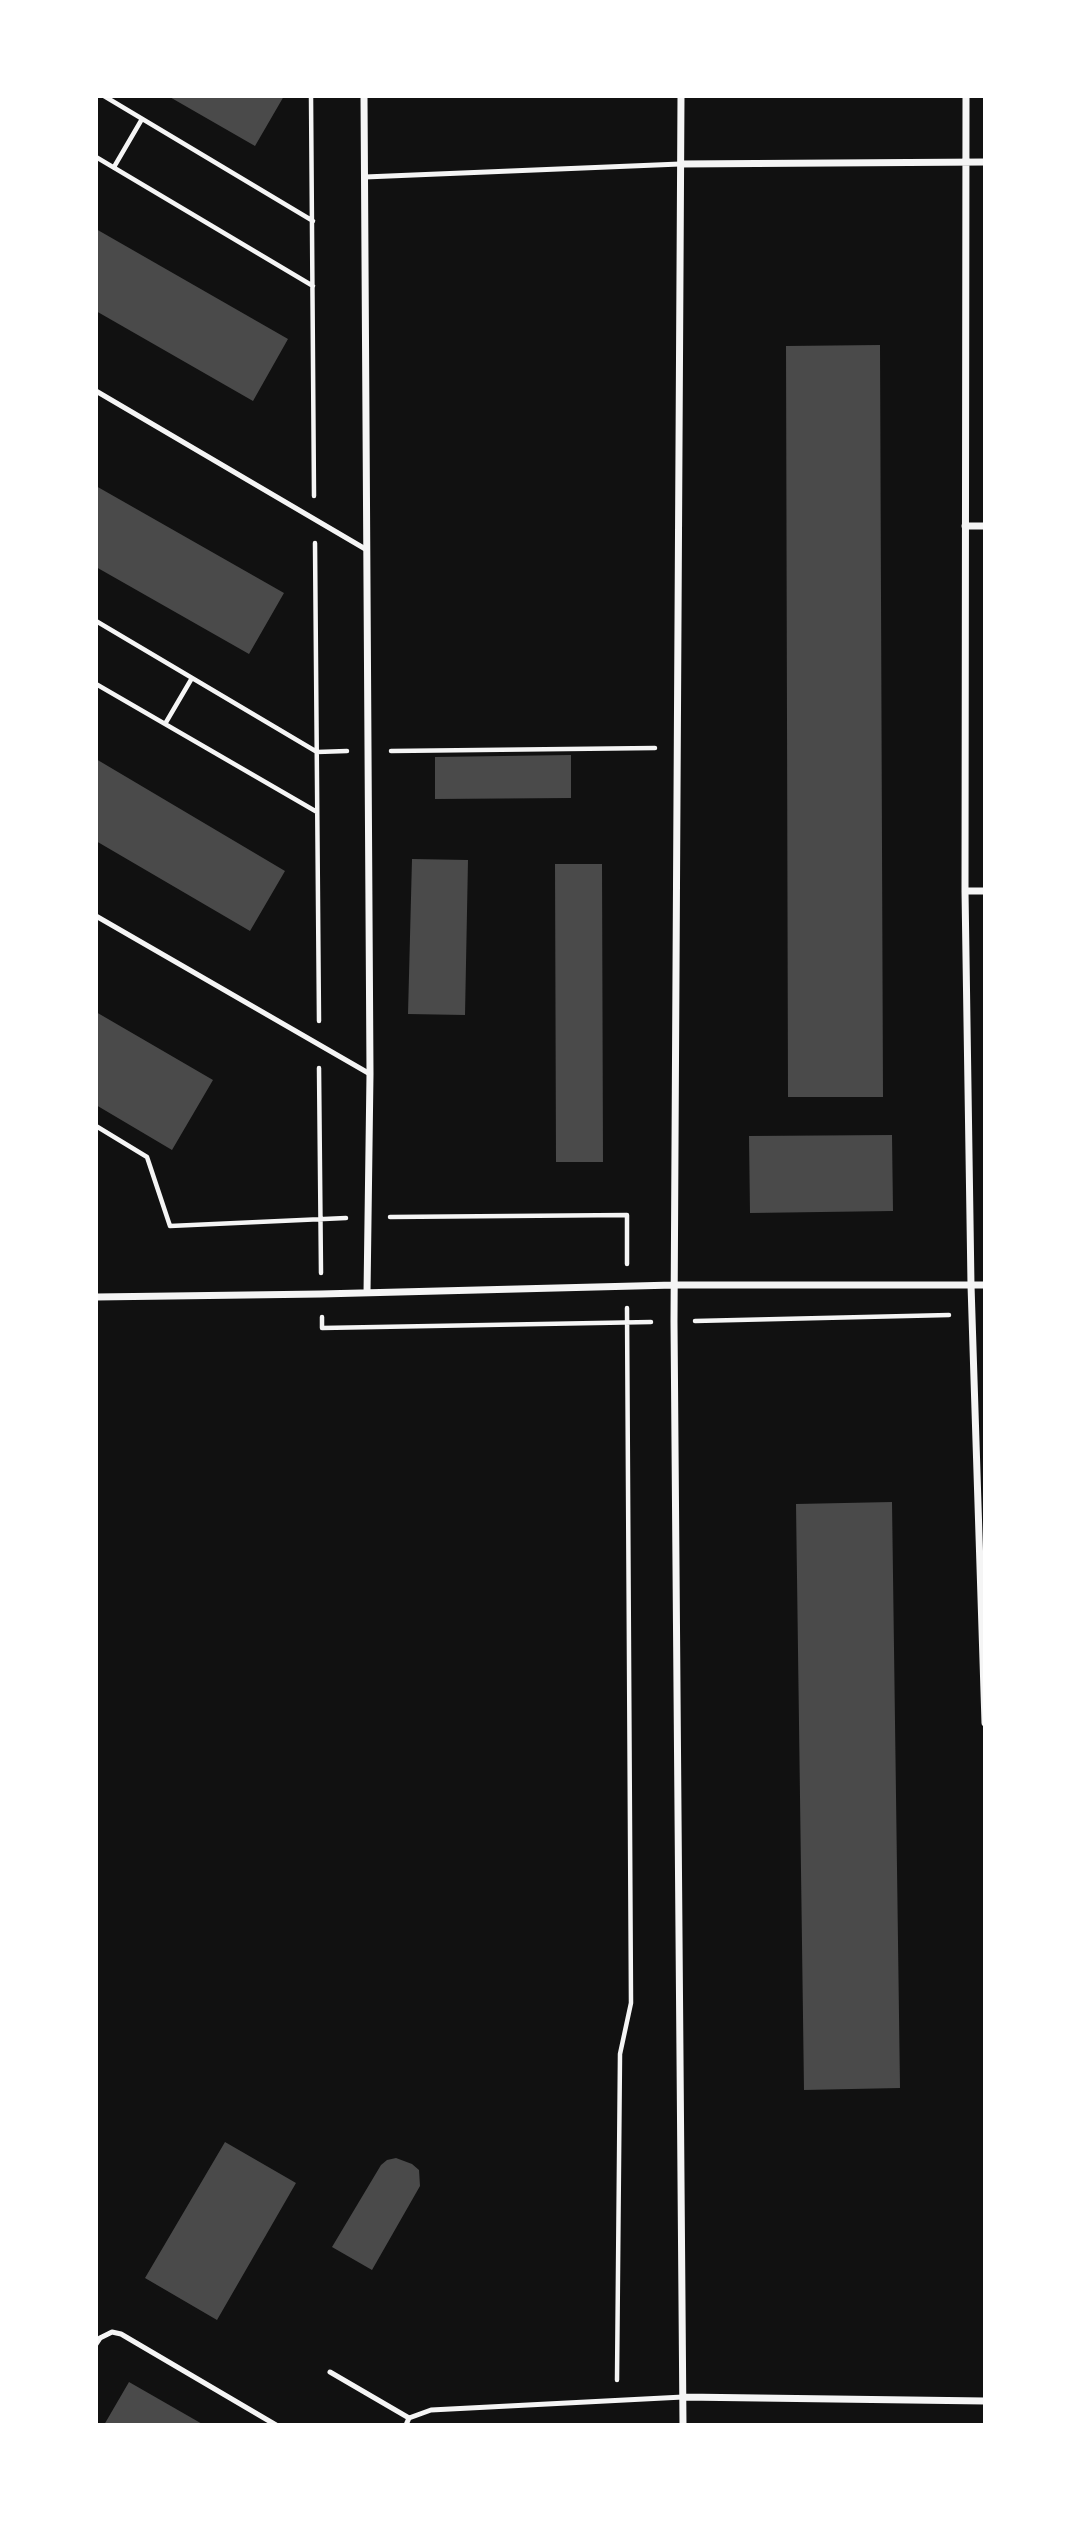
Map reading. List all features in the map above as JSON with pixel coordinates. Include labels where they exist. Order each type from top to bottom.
[{"type":"street","points":[[364,96],[370,1074],[367,1293]]},
{"type":"street","points":[[681,96],[674,1321],[683,2425]]},
{"type":"street","points":[[966,96],[965,891],[971,1285],[985,1723]]},
{"type":"street","points":[[680,164],[985,162]]},
{"type":"street","points":[[965,526],[985,526]]},
{"type":"street","points":[[965,891],[985,891]]},
{"type":"street","points":[[96,1297],[674,1285],[985,1285]]},
{"type":"street","points":[[682,2398],[985,2401]]},
{"type":"lane","points":[[365,177],[680,164]]},
{"type":"lane","points":[[96,391],[367,550]]},
{"type":"lane","points":[[96,916],[370,1074]]},
{"type":"lane","points":[[96,2344],[100,2338],[112,2332],[121,2333],[276,2425]]},
{"type":"lane","points":[[330,2372],[410,2418]]},
{"type":"lane","points":[[406,2425],[410,2418],[431,2410],[682,2398]]},
{"type":"path","points":[[104,96],[313,221]]},
{"type":"path","points":[[311,96],[322,1328],[972,1315]]},
{"type":"path","points":[[114,167],[142,119]]},
{"type":"path","points":[[96,157],[313,286]]},
{"type":"path","points":[[165,724],[192,678]]},
{"type":"path","points":[[96,684],[317,813]]},
{"type":"path","points":[[96,1126],[147,1157],[170,1226],[368,1217],[626,1216],[631,2003],[620,2054],[616,2401]]},
{"type":"building","points":[[168,96],[284,96],[255,146]]},
{"type":"building","points":[[96,229],[288,339],[253,401],[96,311]]},
{"type":"building","points":[[880,345],[883,1097],[788,1097],[786,346]]},
{"type":"building","points":[[96,486],[284,593],[249,654],[96,567]]},
{"type":"building","points":[[571,755],[571,798],[435,799],[435,757]]},
{"type":"building","points":[[96,759],[285,871],[250,931],[96,841]]},
{"type":"building","points":[[412,859],[468,860],[465,1015],[408,1014]]},
{"type":"building","points":[[555,864],[602,864],[603,1162],[556,1162]]},
{"type":"building","points":[[96,1012],[213,1080],[172,1150],[96,1105]]},
{"type":"building","points":[[892,1135],[893,1211],[750,1213],[749,1136]]},
{"type":"building","points":[[892,1502],[900,2088],[804,2090],[796,1504]]},
{"type":"building","points":[[225,2142],[296,2183],[217,2320],[145,2278]]},
{"type":"building","points":[[396,2158],[419,2170],[420,2186],[372,2270],[332,2247],[381,2165]]},
{"type":"building","points":[[129,2382],[204,2425],[104,2425]]}]
